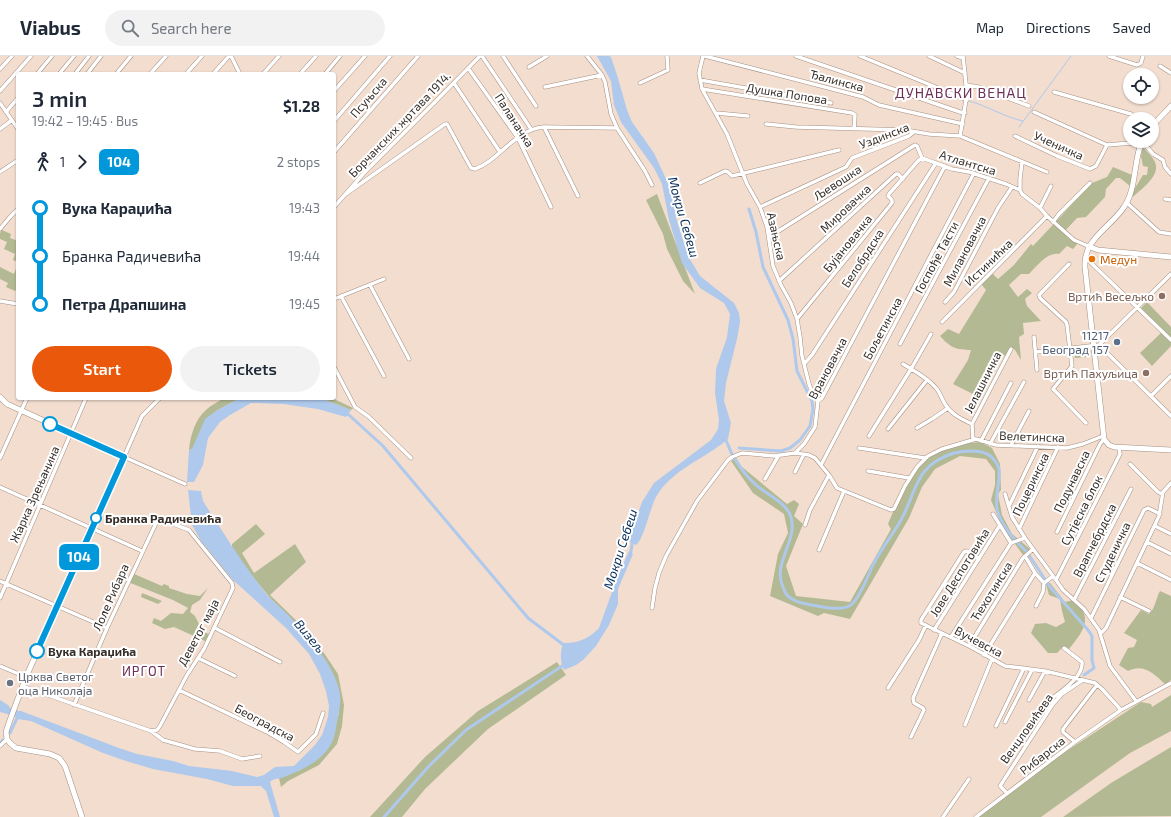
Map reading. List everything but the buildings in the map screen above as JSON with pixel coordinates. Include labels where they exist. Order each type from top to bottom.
[{"type":"street","points":[[0,69],[12,56]]},
{"type":"street","points":[[17,72],[31,56]]},
{"type":"street","points":[[39,72],[52,56]]},
{"type":"street","points":[[61,72],[74,56]]},
{"type":"street","points":[[77,72],[89,56]]},
{"type":"street","points":[[88,72],[101,56]]},
{"type":"street","points":[[118,72],[131,56]]},
{"type":"street","points":[[152,72],[166,56]]},
{"type":"street","points":[[188,72],[202,56]]},
{"type":"street","points":[[215,72],[230,56],[239,72]]},
{"type":"street","points":[[265,72],[279,56]]},
{"type":"street","points":[[302,72],[316,56]]},
{"type":"street","points":[[327,72],[340,56]]},
{"type":"street","points":[[336,89],[365,56]]},
{"type":"street","points":[[336,119],[390,56]]},
{"type":"street","name":"Псуњска","points":[[336,150],[418,56]]},
{"type":"street","points":[[481,56],[531,129]]},
{"type":"street","name":"Борчанских жртава 1914.","points":[[336,205],[365,172],[481,56]]},
{"type":"street","points":[[503,56],[536,106]]},
{"type":"street","points":[[528,67],[547,56]]},
{"type":"street","points":[[587,56],[602,75],[605,82],[611,114],[617,128],[645,171],[652,185]]},
{"type":"street","points":[[640,83],[668,70],[667,56]]},
{"type":"street","name":"Азањска","points":[[704,56],[700,67],[702,89],[727,134],[743,174],[760,207],[767,227],[772,261],[779,281],[791,303],[796,319],[809,384],[814,397],[818,401]]},
{"type":"street","name":"Ђалинска","points":[[704,56],[863,97],[879,105],[963,124]]},
{"type":"street","points":[[796,56],[965,113]]},
{"type":"street","points":[[860,56],[967,100]]},
{"type":"street","points":[[929,56],[965,73]]},
{"type":"street","points":[[957,56],[963,57],[967,100],[960,136]]},
{"type":"street","points":[[1108,56],[1137,65],[1140,64],[1143,56]]},
{"type":"street","points":[[1160,66],[1171,74]]},
{"type":"street","name":"Паланачка","points":[[468,68],[518,138],[551,207]]},
{"type":"street","points":[[0,91],[16,73]]},
{"type":"street","points":[[545,87],[602,75]]},
{"type":"street","points":[[700,80],[831,103]]},
{"type":"street","points":[[454,83],[500,152]]},
{"type":"street","points":[[966,85],[978,87],[1029,106]]},
{"type":"street","name":"Душка Попова","points":[[702,89],[852,113],[854,115],[854,129]]},
{"type":"street","points":[[1054,92],[1123,112]]},
{"type":"street","points":[[6,112],[16,100]]},
{"type":"street","points":[[0,104],[16,125]]},
{"type":"street","points":[[1159,119],[1171,106]]},
{"type":"street","points":[[1034,112],[1107,145],[1123,144]]},
{"type":"street","points":[[716,113],[748,116]]},
{"type":"street","points":[[0,129],[12,120]]},
{"type":"street","points":[[346,194],[445,124],[447,124],[472,168],[476,169],[531,129],[544,127],[617,128]]},
{"type":"street","points":[[766,124],[796,127],[905,130],[914,132]]},
{"type":"street","points":[[544,127],[578,196]]},
{"type":"street","name":"Уздинска","points":[[760,207],[846,167],[852,158],[909,136],[914,132],[960,136],[1047,172]]},
{"type":"street","name":"Ученичка","points":[[1015,136],[1064,159],[1090,169],[1096,166],[1107,145]]},
{"type":"street","name":"Атлантска","points":[[916,145],[922,158],[945,166],[974,173],[1020,190]]},
{"type":"street","name":"Љевошка","points":[[769,237],[899,154],[916,145]]},
{"type":"street","points":[[1140,148],[1127,203],[1088,246],[1084,259],[1104,438],[1109,445],[1119,447],[1171,450]]},
{"type":"street","points":[[1148,148],[1163,160],[1165,167],[1171,173]]},
{"type":"street","points":[[700,183],[725,171],[732,176],[743,174],[839,150]]},
{"type":"street","points":[[903,179],[922,158]]},
{"type":"street","points":[[0,172],[16,161]]},
{"type":"street","points":[[1022,162],[1020,190],[1026,198],[1040,208],[1053,222],[1074,240],[1098,250],[1171,257]]},
{"type":"street","name":"Белобрдска","points":[[804,364],[812,355],[936,163]]},
{"type":"street","name":"Врановачка","points":[[795,453],[804,444],[815,427],[818,401],[822,398],[945,166]]},
{"type":"street","name":"Бољетинска","points":[[821,465],[974,173]]},
{"type":"street","name":"Мировачка","points":[[779,281],[896,174],[903,179]]},
{"type":"street","name":"Госпође Тасти","points":[[900,344],[989,178]]},
{"type":"street","name":"Бујановачка","points":[[796,319],[892,203],[892,200],[888,195],[903,179]]},
{"type":"street","points":[[1053,222],[1090,183]]},
{"type":"street","points":[[1040,208],[1051,186]]},
{"type":"street","name":"Милановачка","points":[[945,302],[954,292],[998,208],[1012,187]]},
{"type":"street","points":[[1165,199],[1171,200]]},
{"type":"street","points":[[1127,203],[1159,232],[1171,234]]},
{"type":"street","points":[[0,230],[16,212]]},
{"type":"street","name":"Истинићка","points":[[942,322],[1047,216]]},
{"type":"street","points":[[1084,259],[1090,261],[1171,340]]},
{"type":"street","points":[[1069,264],[1040,293],[1039,296],[1066,322],[1067,325],[1072,366],[1053,389],[1086,423]]},
{"type":"street","points":[[1036,352],[1099,345],[1171,274]]},
{"type":"street","points":[[336,298],[384,279]]},
{"type":"street","points":[[370,285],[408,359]]},
{"type":"street","points":[[341,296],[384,376]]},
{"type":"street","points":[[0,301],[16,304]]},
{"type":"street","points":[[869,436],[931,334]]},
{"type":"street","points":[[1034,337],[1037,370]]},
{"type":"street","points":[[1099,345],[1171,416]]},
{"type":"street","name":"Јелашничка","points":[[972,424],[1011,349]]},
{"type":"street","points":[[652,608],[655,588],[666,556],[697,501],[728,460],[732,457],[746,453],[779,455],[795,453],[813,457],[829,475],[836,487],[891,510],[894,509],[909,478],[925,458],[942,450],[973,440],[972,424],[956,415],[948,408],[935,387],[903,364]]},
{"type":"street","points":[[336,371],[355,407],[369,417],[411,458]]},
{"type":"street","points":[[1151,396],[1171,376]]},
{"type":"street","points":[[888,429],[927,380]]},
{"type":"street","points":[[990,444],[1024,382]]},
{"type":"street","points":[[981,441],[1011,383]]},
{"type":"street","points":[[0,397],[7,404],[185,484]]},
{"type":"street","points":[[0,458],[26,400]]},
{"type":"street","name":"Жарка Зрењанина","points":[[0,598],[72,434],[85,400]]},
{"type":"street","points":[[82,817],[64,766],[59,758],[50,754],[16,748],[7,739],[6,732],[22,686],[142,416],[158,400]]},
{"type":"street","points":[[917,428],[948,408]]},
{"type":"street","points":[[1011,445],[1029,411]]},
{"type":"street","name":"Велетинска","points":[[973,440],[976,439],[990,444],[1072,447],[1104,438]]},
{"type":"street","name":"Подунавска","points":[[1057,532],[1104,438]]},
{"type":"street","points":[[1009,506],[1038,446]]},
{"type":"street","name":"Поцеринска","points":[[1019,530],[1058,447]]},
{"type":"street","name":"Сутјеска блок","points":[[1056,580],[1115,464],[1119,455],[1119,447]]},
{"type":"street","points":[[859,448],[925,458]]},
{"type":"street","points":[[795,472],[804,454]]},
{"type":"street","points":[[765,479],[779,455]]},
{"type":"street","points":[[1130,464],[1158,492],[1162,494]]},
{"type":"street","points":[[868,471],[909,478]]},
{"type":"street","points":[[805,525],[810,510],[829,475]]},
{"type":"street","points":[[1101,633],[1106,628],[1160,514],[1162,494],[1171,483]]},
{"type":"street","points":[[0,487],[142,551]]},
{"type":"street","name":"Врапчебрдска","points":[[1074,600],[1130,489]]},
{"type":"street","points":[[820,550],[844,491]]},
{"type":"street","points":[[1005,494],[1012,517],[1019,530],[1064,590],[1084,609],[1091,618],[1101,633],[1110,666],[1136,701]]},
{"type":"street","name":"Студеничка","points":[[1091,618],[1144,510],[1148,508],[1160,514]]},
{"type":"street","points":[[993,514],[1011,543]]},
{"type":"street","name":"Деветог маја","points":[[151,731],[159,728],[214,628],[232,590],[233,584],[189,530],[160,519],[157,521]]},
{"type":"street","name":"Лоле Рибара","points":[[74,704],[107,628],[157,521]]},
{"type":"street","name":"Јове Деспотовића","points":[[934,630],[1000,525]]},
{"type":"street","points":[[1154,526],[1171,534]]},
{"type":"street","points":[[951,637],[1011,543],[1025,538]]},
{"type":"street","points":[[1147,542],[1171,554]]},
{"type":"street","name":"Ћехотинска","points":[[969,646],[1025,556],[1033,549]]},
{"type":"street","name":"Вучевска","points":[[979,559],[967,551],[964,552],[921,622],[926,626],[969,646],[1005,666],[1045,671],[1097,685],[1121,710]]},
{"type":"street","points":[[1025,556],[1035,573],[1046,582]]},
{"type":"street","points":[[1137,563],[1171,580]]},
{"type":"street","points":[[984,655],[1035,573]]},
{"type":"street","points":[[1036,606],[1046,582],[1053,576]]},
{"type":"street","points":[[0,580],[107,628]]},
{"type":"street","points":[[1120,596],[1149,611]]},
{"type":"street","points":[[888,688],[919,640],[926,626]]},
{"type":"street","points":[[214,628],[280,662]]},
{"type":"street","points":[[911,737],[924,710],[914,703],[913,698],[942,633]]},
{"type":"street","points":[[1046,703],[1077,679],[1083,664],[1064,648]]},
{"type":"street","points":[[198,658],[235,676]]},
{"type":"street","points":[[965,725],[992,659]]},
{"type":"street","points":[[0,666],[26,677]]},
{"type":"street","points":[[996,726],[1024,668]]},
{"type":"street","points":[[1005,722],[1032,670]]},
{"type":"street","points":[[1030,700],[1045,671]]},
{"type":"street","name":"Венцловићева","points":[[1007,793],[1000,786],[1053,704],[1062,694],[1083,680]]},
{"type":"street","name":"Рибарска","points":[[976,817],[1075,742],[1121,710],[1171,682]]},
{"type":"street","points":[[1075,742],[1063,732],[1063,729],[1097,685]]},
{"type":"street","points":[[22,686],[151,731],[163,740],[195,749],[220,751],[242,759],[260,756]]},
{"type":"street","name":"Београдска","points":[[179,690],[270,734],[298,752],[316,734],[323,713]]},
{"type":"street","points":[[0,746],[7,739]]},
{"type":"street","points":[[943,817],[969,780]]},
{"type":"green space","points":[[1144,148],[1155,162],[1156,167],[1153,177],[1133,197],[1132,193],[1143,175],[1147,175],[1148,167],[1143,166],[1141,156]]},
{"type":"green space","points":[[1113,167],[1132,175],[1130,186],[1120,178],[1116,178],[1106,189],[1105,197],[1086,217],[1077,218],[1064,232],[1078,243],[1073,249],[1067,246],[1059,254],[1047,257],[1029,274],[1021,274],[1009,285],[1018,297],[1027,289],[1032,293],[1025,299],[1027,306],[1041,321],[1023,323],[1024,334],[1019,337],[1021,360],[1015,350],[1011,347],[1006,356],[996,352],[973,394],[953,384],[968,360],[971,350],[953,347],[940,336],[948,329],[959,334],[986,290],[981,284],[992,273],[998,279],[1014,265],[1031,244],[1033,246],[1092,183],[1107,177]]},
{"type":"green space","points":[[657,194],[695,294],[683,281],[667,249],[663,234],[646,200]]},
{"type":"green space","points":[[2,230],[11,234],[10,238],[16,240],[16,261],[13,260],[15,254],[4,249],[7,242],[0,239],[0,233]]},
{"type":"green space","points":[[0,267],[14,274],[16,268],[15,291],[6,287],[8,283],[0,279]]},
{"type":"green space","points":[[1147,302],[1171,327],[1171,338],[1141,308]]},
{"type":"green space","points":[[1162,332],[1171,340],[1171,346],[1152,366],[1140,353]]},
{"type":"green space","points":[[1088,350],[1089,357],[1075,358],[1074,351]]},
{"type":"green space","points":[[221,400],[236,400],[216,411],[192,449],[189,450],[196,423],[202,414]]},
{"type":"green space","points":[[325,400],[336,400],[353,408],[351,410]]},
{"type":"green space","points":[[980,442],[992,448],[1000,464],[1001,490],[998,494],[1002,515],[1012,534],[1030,549],[1023,555],[1002,526],[991,500],[995,485],[995,471],[986,459],[960,456],[935,469],[922,487],[909,518],[850,619],[824,613],[818,616],[770,596],[778,554],[788,533],[784,514],[753,493],[731,461],[736,458],[742,467],[787,504],[794,500],[799,504],[794,516],[803,524],[786,566],[796,596],[850,602],[891,529],[888,524],[905,488],[916,470],[928,458],[940,451],[959,445]]},
{"type":"green space","points":[[256,524],[265,534],[242,553],[254,573],[295,544],[306,562],[270,595],[308,632],[324,653],[338,674],[344,705],[342,726],[337,744],[319,765],[288,781],[281,787],[279,778],[301,770],[339,714],[317,648],[302,630],[271,599],[248,571],[232,548],[232,544]]},
{"type":"green space","points":[[132,573],[162,586],[164,584],[169,586],[169,588],[187,594],[200,596],[208,588],[200,600],[192,605],[190,612],[195,616],[199,624],[196,629],[211,635],[207,642],[174,627],[165,629],[152,623],[154,618],[161,621],[171,613],[183,614],[188,608],[173,600],[128,582]]},
{"type":"green space","points":[[1050,583],[1065,602],[1074,600],[1084,613],[1085,619],[1082,631],[1069,649],[1064,646],[1057,653],[1048,653],[1031,633],[1035,624],[1046,623],[1056,627],[1065,622],[1060,599],[1049,595],[1046,584]]},
{"type":"green space","points":[[1160,591],[1171,596],[1171,680],[1165,684],[1144,669],[1139,668],[1128,671],[1119,665],[1128,648],[1134,647],[1137,640],[1124,633],[1141,610],[1149,614],[1151,612]]},
{"type":"green space","points":[[142,593],[162,601],[158,604],[141,597]]},
{"type":"green space","points":[[557,662],[566,675],[488,729],[425,789],[402,817],[370,817],[425,757],[478,711]]},
{"type":"green space","points":[[1171,695],[1171,731],[1130,753],[1041,817],[979,817],[1056,758],[1141,702],[1151,704],[1152,707]]},
{"type":"green space","points":[[1171,747],[1171,816],[1063,817],[1111,783]]},
{"type":"water","points":[[597,56],[611,57],[632,122],[654,153],[667,181],[676,218],[688,256],[700,276],[734,303],[739,313],[740,322],[726,383],[724,401],[731,423],[728,439],[680,472],[663,487],[656,497],[642,537],[636,545],[628,541],[642,502],[654,483],[711,440],[718,429],[719,420],[715,393],[716,369],[727,337],[730,314],[724,303],[700,288],[682,263],[669,220],[662,184],[654,168],[621,122],[614,105],[611,81]]},
{"type":"water","points":[[236,400],[325,400],[351,410],[346,417],[318,409],[283,404],[251,403],[220,422],[208,438],[203,465],[194,482],[187,482],[189,450],[192,449],[205,419]]},
{"type":"water","points":[[188,490],[201,491],[203,501],[232,547],[268,596],[298,626],[323,656],[330,667],[339,689],[339,714],[334,736],[324,754],[319,759],[298,771],[270,782],[280,817],[274,817],[266,791],[261,786],[233,786],[207,779],[153,769],[103,753],[31,721],[18,719],[14,716],[0,712],[0,700],[8,705],[12,710],[21,711],[137,754],[173,761],[189,766],[232,771],[257,777],[264,775],[275,767],[294,766],[315,745],[322,735],[328,717],[329,706],[320,674],[309,654],[286,628],[233,580],[201,541],[192,525]]},
{"type":"water","points":[[629,551],[633,554],[618,589],[618,604],[609,625],[596,646],[583,660],[564,670],[561,657],[563,643],[583,640],[592,635],[599,628],[616,581]]},
{"type":"waterway","points":[[1019,127],[1071,56]]},
{"type":"waterway","points":[[969,101],[1023,121]]},
{"type":"waterway","points":[[739,448],[781,451],[790,448],[800,440],[810,426],[813,409],[812,401],[797,371],[793,339],[788,320],[763,267],[756,232],[749,209]]},
{"type":"waterway","points":[[345,413],[383,446],[528,618],[565,646]]},
{"type":"waterway","points":[[724,438],[727,441],[737,462],[749,478],[756,485],[781,503],[789,512],[792,526],[791,535],[783,561],[780,578],[786,594],[790,598],[805,604],[821,607],[845,608],[855,601],[861,592],[872,567],[907,509],[919,480],[924,472],[941,458],[954,453],[975,451],[989,455],[995,461],[999,470],[997,494],[997,509],[999,515],[1008,532],[1026,551]]},
{"type":"waterway","name":"Мокри Себеш","points":[[630,556],[633,540]]},
{"type":"waterway","points":[[1029,555],[1050,587],[1092,636],[1092,660],[1094,668],[1084,675]]},
{"type":"waterway","points":[[384,817],[429,766],[466,730],[565,664]]},
{"type":"waterway","points":[[10,733],[18,716]]},
{"type":"waterway","points":[[0,743],[3,740]]},
{"type":"bus line","name":"104","points":[[37,651],[124,457],[50,424]]},
{"type":"place","name":"Медун","points":[[1092,259]]},
{"type":"place","name":"Вртић Весељко","points":[[1162,296]]},
{"type":"place","name":"11217 Београд 157","points":[[1117,342]]},
{"type":"place","name":"Вртић Пахуљица","points":[[1146,373]]},
{"type":"place","name":"Бранка Радичевића","points":[[96,518]]},
{"type":"place","name":"Вука Караџића","points":[[37,651]]},
{"type":"place","name":"Црква Светог оца Николаја","points":[[10,683]]},
{"type":"district","name":"ДУНАВСКИ ВЕНАЦ","points":[[961,92]]},
{"type":"district","name":"ИРГОТ","points":[[144,671]]},
{"type":"water label","name":"Визељ","points":[[310,636]]}]
